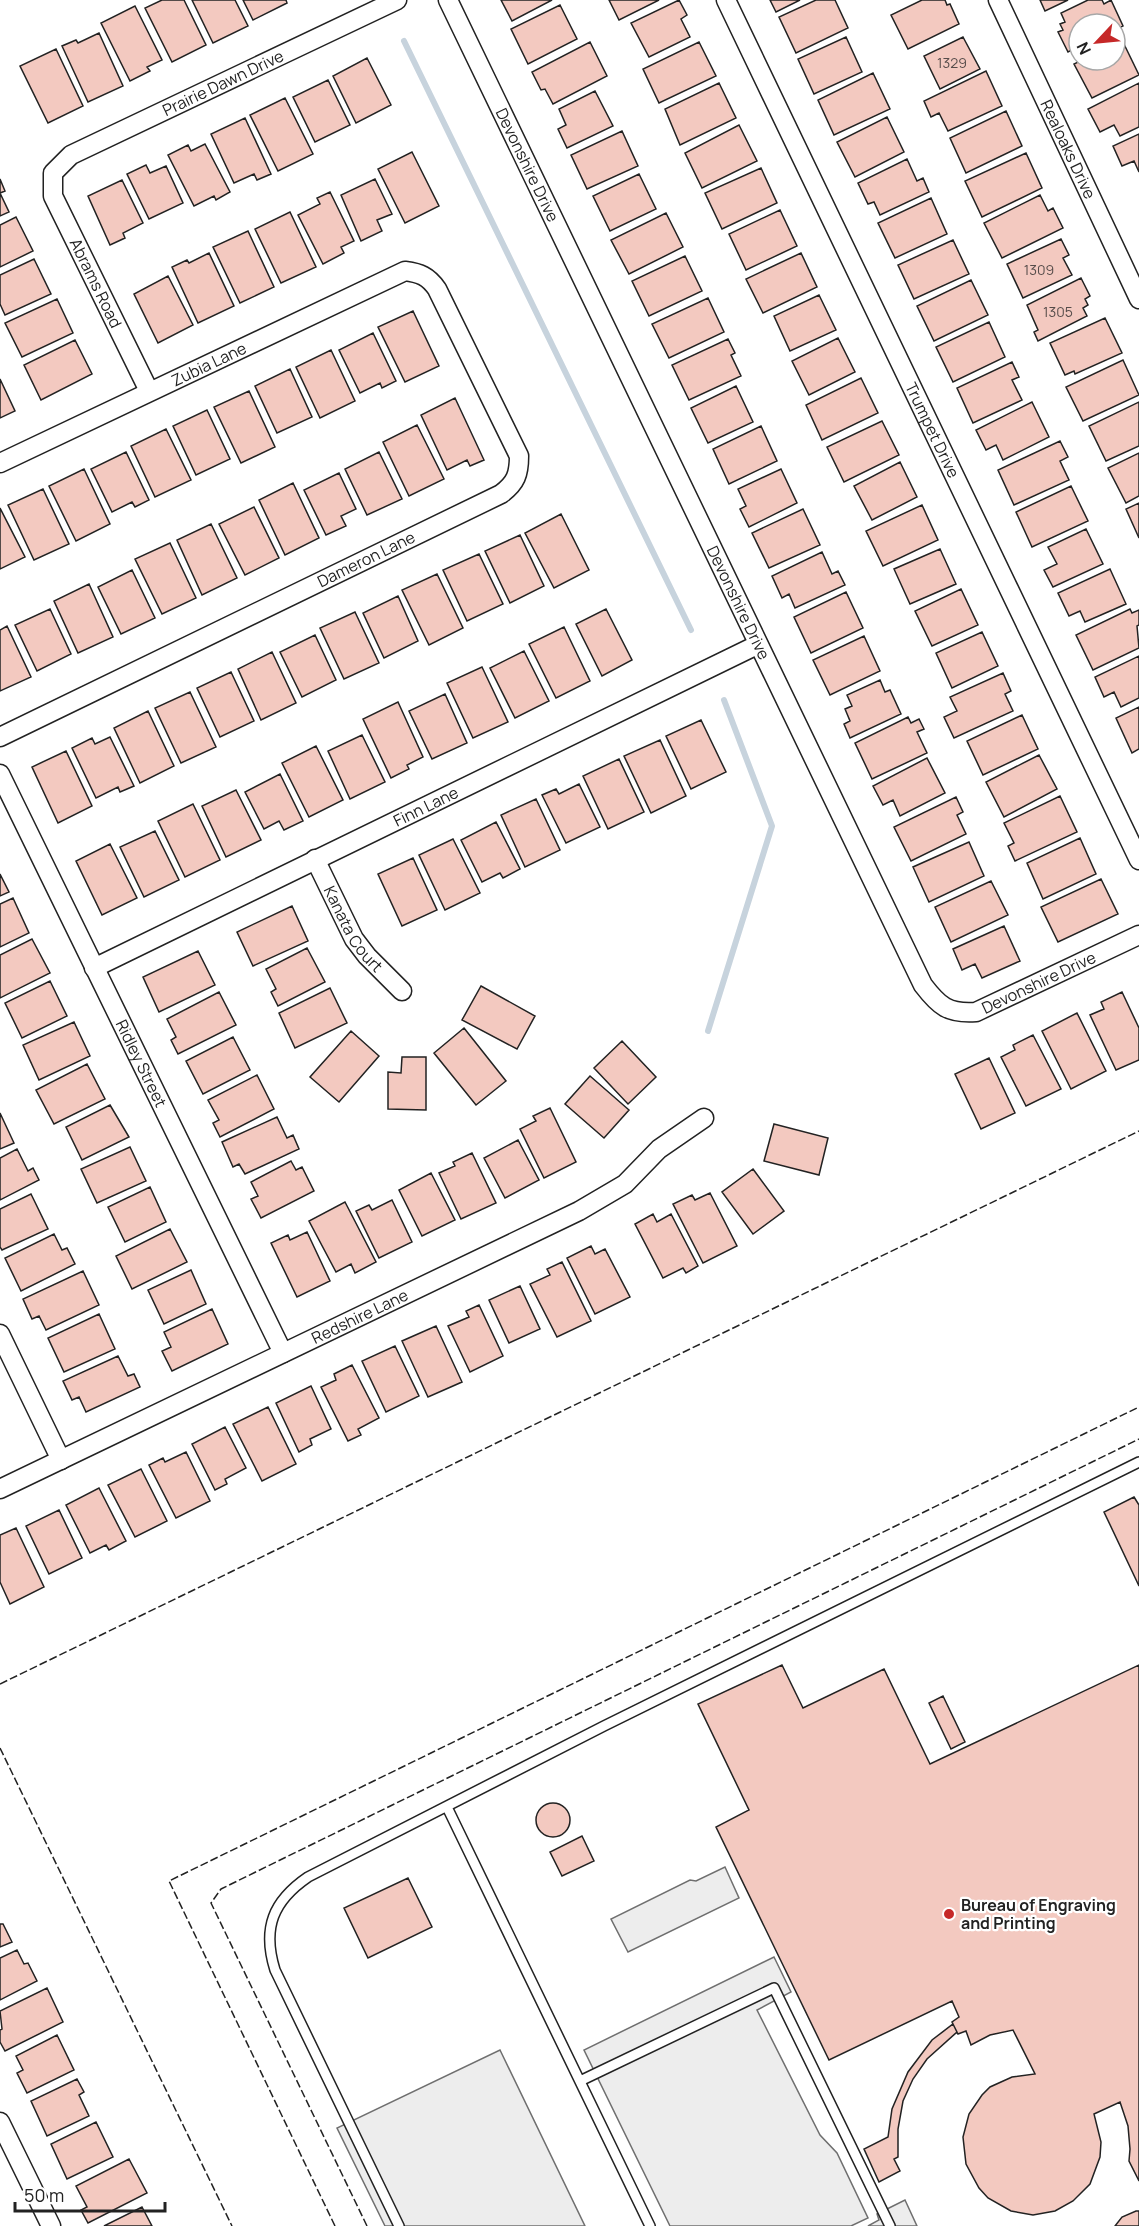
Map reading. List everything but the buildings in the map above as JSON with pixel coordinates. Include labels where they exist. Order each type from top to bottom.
[{"type":"street","name":"Prairie Dawn Drive","points":[[53,173],[61,162],[71,155],[398,0]]},
{"type":"street","name":"Devonshire Drive","points":[[448,0],[922,985],[935,1001],[947,1009],[961,1013],[976,1012],[1139,935]]},
{"type":"street","name":"Trumpet Drive","points":[[726,0],[1139,860]]},
{"type":"street","name":"Realoaks Drive","points":[[998,0],[1139,299]]},
{"type":"street","name":"Abrams Road","points":[[53,173],[53,196],[149,392]]},
{"type":"street","name":"Zubia Lane","points":[[0,463],[405,271],[418,272]]},
{"type":"street","name":"Dameron Lane","points":[[0,737],[490,499],[510,487],[517,478],[519,456],[437,289],[429,278],[418,272]]},
{"type":"street","name":"Finn Lane","points":[[94,968],[758,645]]},
{"type":"street","name":"Ridley Street","points":[[0,774],[283,1353]]},
{"type":"street","name":"Kanata Court","points":[[315,859],[354,939],[367,956],[402,991]]},
{"type":"street","name":"Redshire Lane","points":[[0,1489],[579,1211],[625,1184],[659,1149],[704,1118]]},
{"type":"street","points":[[0,1334],[61,1460]]},
{"type":"street","points":[[0,2122],[51,2226]]},
{"type":"lane","points":[[399,2226],[275,1970],[269,1950],[271,1932],[276,1911],[285,1896],[309,1877],[604,1726],[1139,1462]]},
{"type":"lane","points":[[447,1807],[650,2226]]},
{"type":"lane","points":[[580,2081],[774,1988],[890,2226]]},
{"type":"shaded area","points":[[725,1867],[739,1898],[628,1952],[611,1919],[690,1880],[696,1881]]},
{"type":"shaded area","points":[[774,1957],[791,1992],[757,2010],[820,2135],[837,2153],[868,2218],[851,2226],[670,2226],[584,2050]]},
{"type":"shaded area","points":[[500,2050],[585,2226],[385,2226],[337,2128]]},
{"type":"shaded area","points":[[905,2200],[917,2226],[868,2226],[879,2220],[877,2214]]},
{"type":"waterway","points":[[404,41],[691,630]]},
{"type":"waterway","points":[[708,1031],[772,826],[724,700]]},
{"type":"fence","points":[[0,1684],[1139,1131]]},
{"type":"fence","points":[[335,2226],[169,1881],[1139,1407]]},
{"type":"fence","points":[[367,2226],[211,1903],[221,1889],[1139,1439]]},
{"type":"fence","points":[[0,1748],[232,2226]]},
{"type":"place","name":"Bureau of Engraving and Printing","points":[[949,1914]]}]
